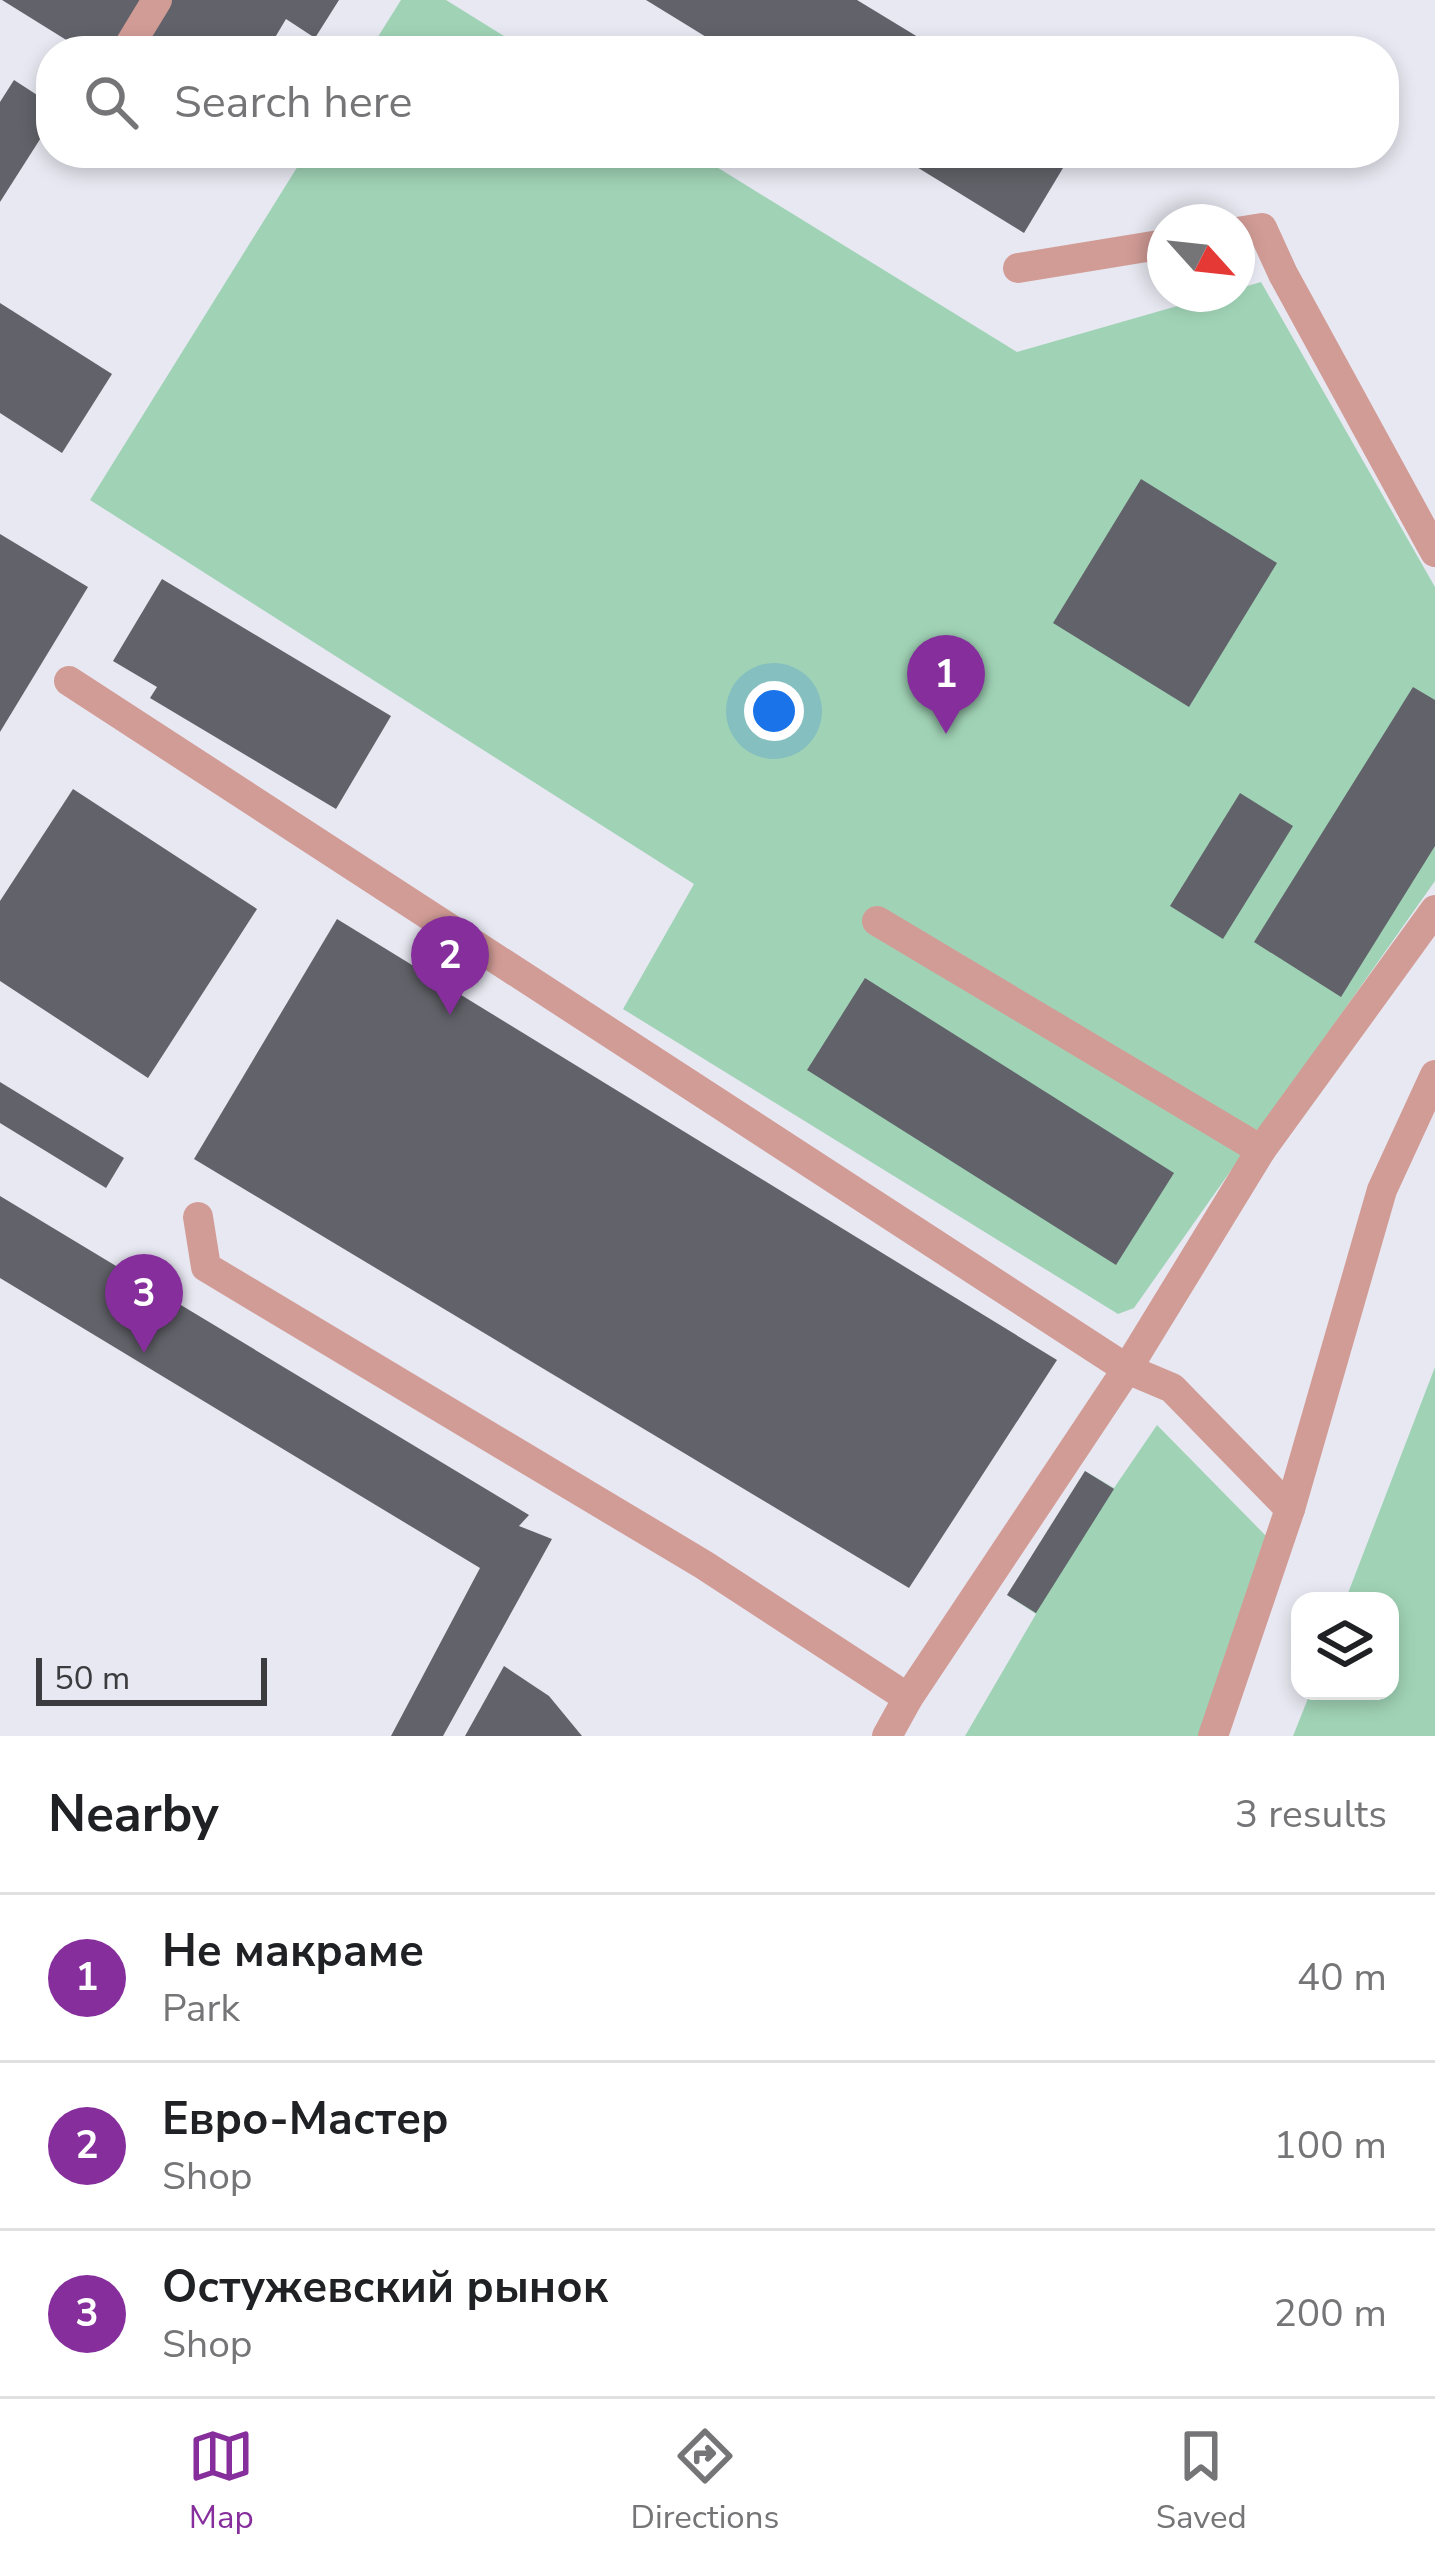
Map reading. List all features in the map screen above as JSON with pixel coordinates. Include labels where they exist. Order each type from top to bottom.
[{"type":"lane","points":[[135,36],[157,0]]},
{"type":"lane","points":[[1255,229],[1262,228],[1435,552]]},
{"type":"lane","points":[[1018,268],[1147,247]]},
{"type":"lane","points":[[69,681],[1126,1369],[1172,1388],[1290,1510]]},
{"type":"lane","points":[[887,1736],[908,1697],[1126,1369],[1261,1150],[1435,910]]},
{"type":"lane","points":[[877,921],[1261,1150]]},
{"type":"lane","points":[[1213,1736],[1290,1510],[1382,1190],[1435,1076]]},
{"type":"lane","points":[[198,1216],[206,1267],[704,1565],[908,1697]]},
{"type":"green space","points":[[401,0],[446,0],[504,36],[378,36]]},
{"type":"green space","points":[[297,168],[718,168],[1017,352],[1156,312],[1255,312],[1255,284],[1261,282],[1435,587],[1435,881],[1134,1308],[1118,1314],[623,1009],[694,884],[90,500]]},
{"type":"green space","points":[[1435,1367],[1435,1736],[1293,1736],[1307,1700],[1399,1700],[1399,1592],[1348,1592]]},
{"type":"green space","points":[[1157,1425],[1269,1539],[1204,1736],[965,1736],[1036,1614],[1007,1595],[1085,1471],[1114,1488]]},
{"type":"building","points":[[2,0],[339,0],[316,36],[286,19],[276,36],[60,36]]},
{"type":"building","points":[[646,0],[857,0],[916,36],[705,36]]},
{"type":"building","points":[[14,80],[36,94],[36,146],[0,202],[0,102]]},
{"type":"building","points":[[918,168],[1063,168],[1024,233]]},
{"type":"building","points":[[0,303],[112,374],[62,453],[0,413]]},
{"type":"building","points":[[1141,479],[1277,563],[1189,707],[1053,623]]},
{"type":"building","points":[[0,534],[88,587],[0,732]]},
{"type":"building","points":[[162,579],[391,716],[336,809],[150,698],[157,687],[113,661]]},
{"type":"building","points":[[1413,687],[1435,700],[1435,846],[1341,997],[1254,942]]},
{"type":"building","points":[[73,789],[257,909],[148,1078],[0,981],[0,901]]},
{"type":"building","points":[[1240,793],[1293,826],[1223,939],[1170,906]]},
{"type":"building","points":[[337,919],[1057,1360],[909,1588],[194,1159]]},
{"type":"building","points":[[865,978],[1174,1173],[1116,1265],[807,1070]]},
{"type":"building","points":[[0,1082],[124,1158],[106,1188],[0,1123]]},
{"type":"building","points":[[0,1196],[529,1515],[519,1526],[552,1539],[443,1736],[391,1736],[480,1568],[0,1278]]},
{"type":"building","points":[[1085,1471],[1114,1489],[1036,1613],[1007,1595]]},
{"type":"building","points":[[504,1666],[549,1696],[582,1736],[465,1736]]},
{"type":"place","name":"Не макраме","points":[[946,734]]},
{"type":"place","name":"Евро-Мастер","points":[[450,1015]]},
{"type":"place","name":"Остужевский рынок","points":[[144,1353]]}]
